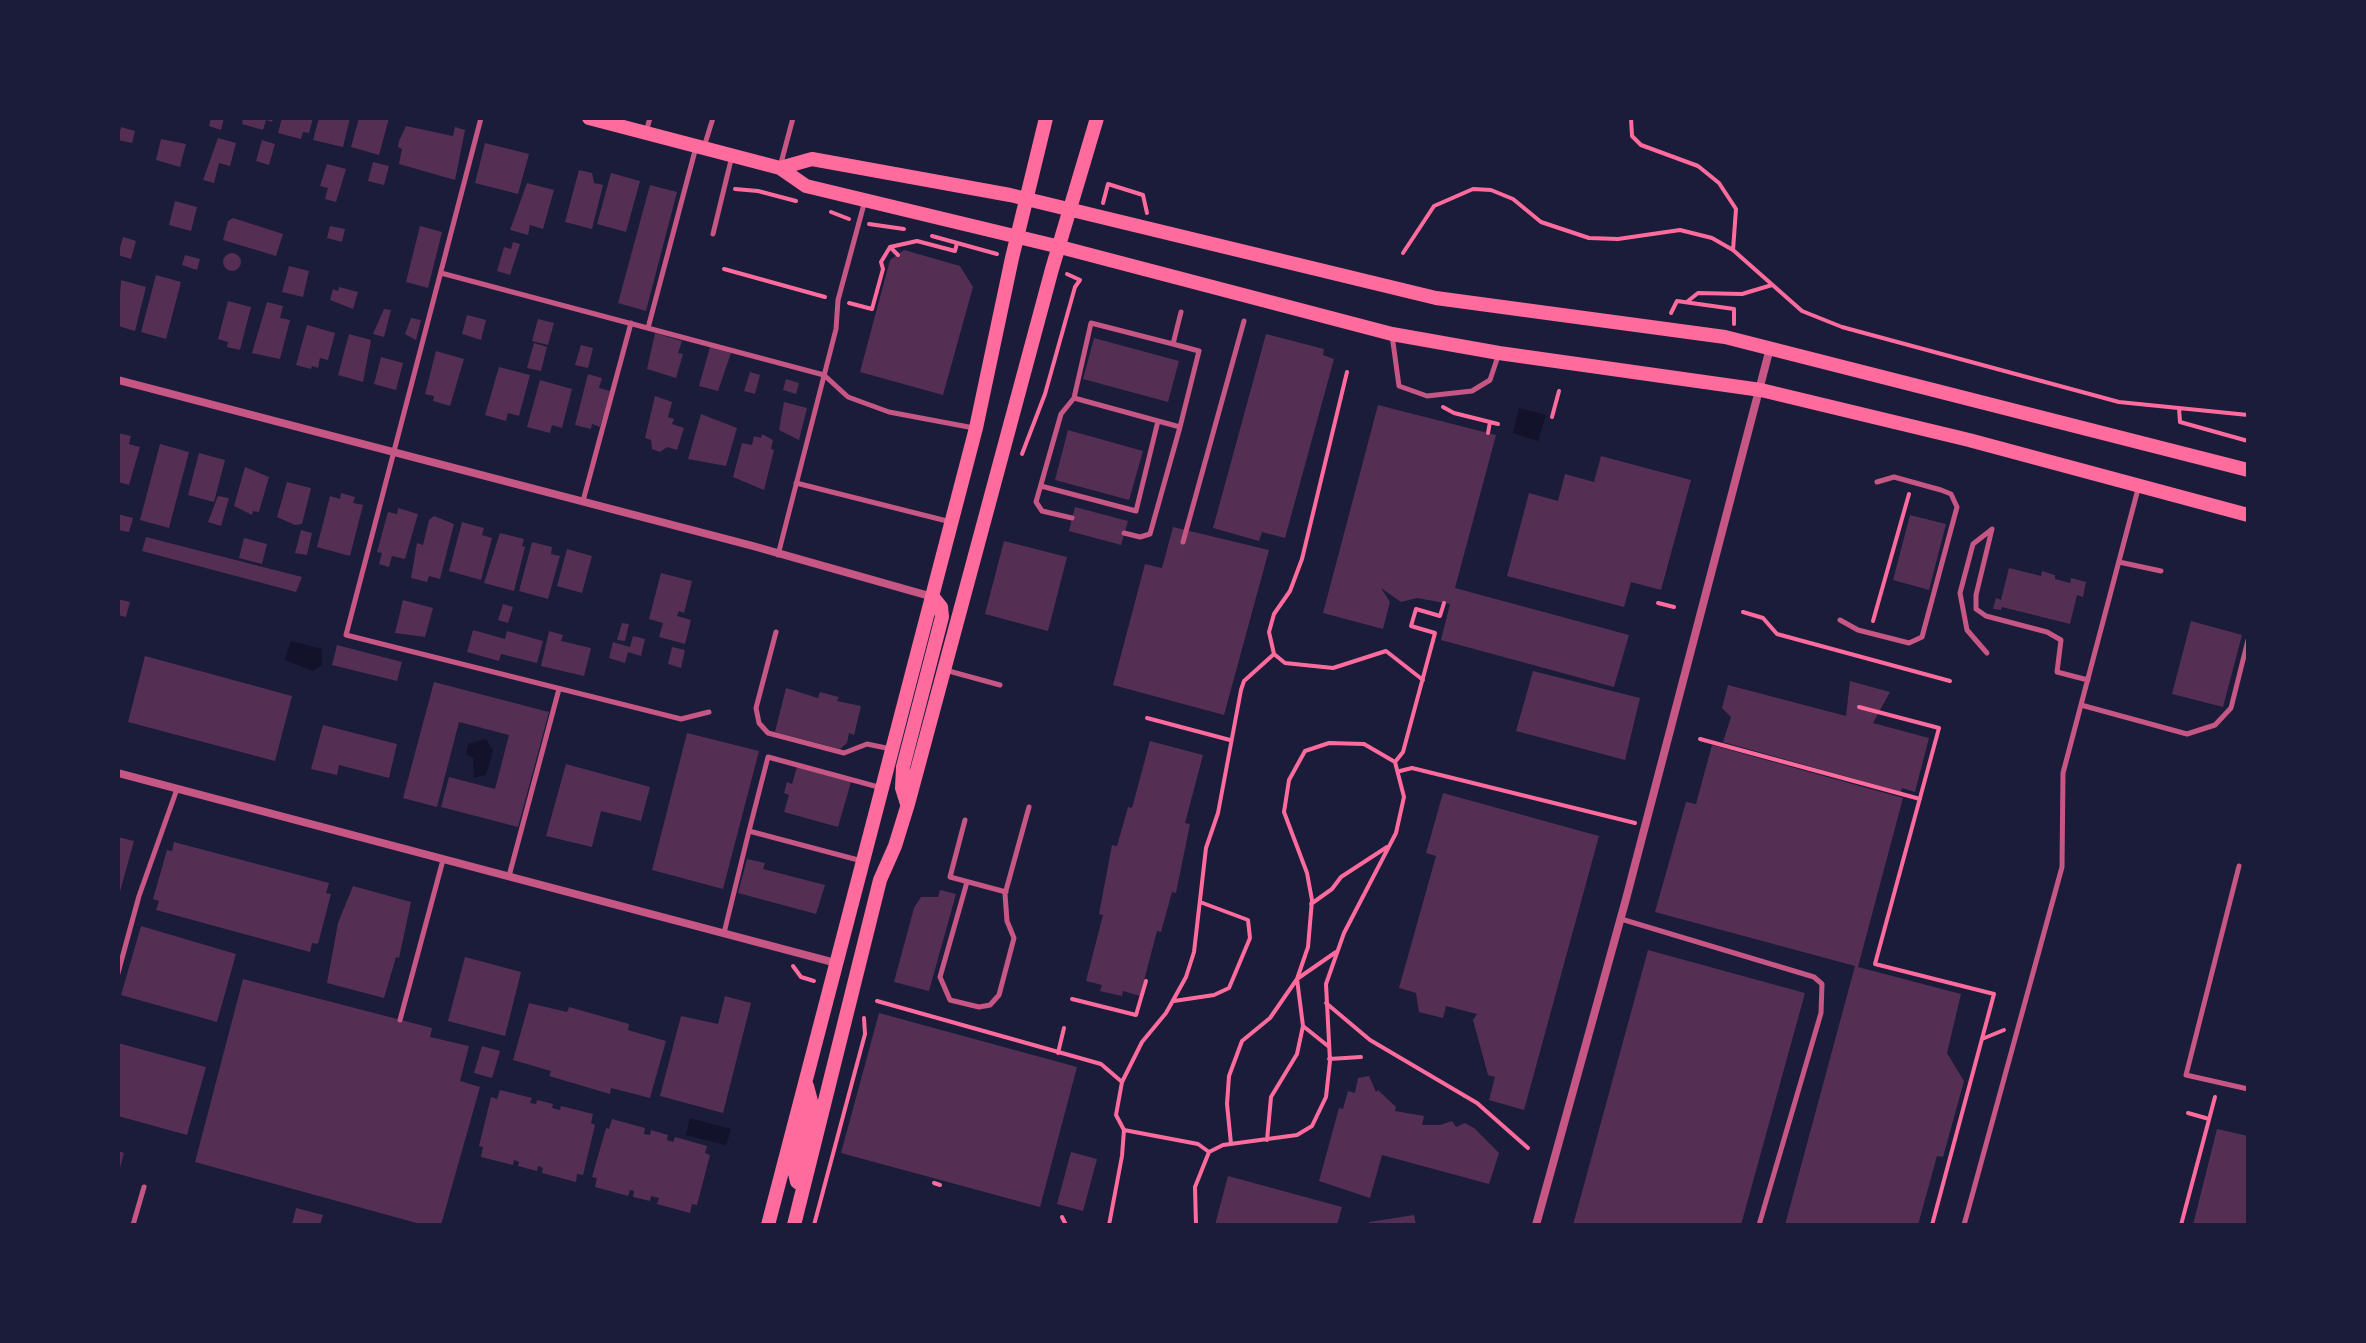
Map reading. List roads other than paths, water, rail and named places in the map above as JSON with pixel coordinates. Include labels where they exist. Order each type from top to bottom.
[{"type":"main road","points":[[768,1225],[807,1086],[836,963],[976,428],[1046,118]]},
{"type":"main road","points":[[794,1225],[880,880],[908,804],[1097,118]]},
{"type":"main road","points":[[596,119],[780,168],[806,186],[1060,247],[1392,334],[1499,353],[1761,390],[1969,440],[2248,515]]},
{"type":"main road","points":[[780,168],[812,159],[1072,207],[1436,298],[1725,337],[2248,470]]},
{"type":"main road","points":[[908,804],[902,788],[903,767],[942,617],[941,607],[933,597]]},
{"type":"main road","points":[[804,1185],[797,1182],[795,1173],[812,1105],[807,1086]]},
{"type":"street","points":[[1536,1225],[1770,348]]},
{"type":"street","points":[[118,381],[933,597]]},
{"type":"street","points":[[118,773],[836,963]]},
{"type":"lane","points":[[481,118],[346,635],[681,719],[709,712]]},
{"type":"lane","points":[[646,133],[650,118]]},
{"type":"lane","points":[[648,328],[700,147],[713,118]]},
{"type":"lane","points":[[780,168],[793,118]]},
{"type":"lane","points":[[713,234],[732,155]]},
{"type":"lane","points":[[777,556],[836,329],[838,300],[865,199]]},
{"type":"lane","points":[[441,273],[824,375],[848,397],[889,412],[976,428]]},
{"type":"lane","points":[[1173,344],[1181,312]]},
{"type":"lane","points":[[1183,542],[1244,321]]},
{"type":"lane","points":[[583,502],[631,323]]},
{"type":"lane","points":[[1072,518],[1042,511],[1036,502],[1059,419],[1074,398],[1091,323],[1199,351],[1150,534],[1140,537],[1124,533]]},
{"type":"lane","points":[[1392,334],[1399,386],[1427,396],[1472,391],[1490,380],[1499,353]]},
{"type":"lane","points":[[1074,398],[1180,427]]},
{"type":"lane","points":[[1041,486],[1136,511],[1159,421]]},
{"type":"lane","points":[[1840,620],[1858,630],[1909,643],[1922,637],[1930,608],[1957,507],[1951,494],[1941,490],[1894,477],[1877,482]]},
{"type":"lane","points":[[796,483],[952,523]]},
{"type":"lane","points":[[1964,1225],[2062,867],[2063,773],[2138,487]]},
{"type":"lane","points":[[1987,653],[1967,630],[1960,593],[1973,544],[1992,529],[1976,595],[1976,609],[1986,616],[2047,632],[2061,640],[2057,672],[2088,680]]},
{"type":"lane","points":[[2119,562],[2161,571]]},
{"type":"lane","points":[[776,632],[756,708],[759,723],[768,733],[844,753],[867,744],[893,750]]},
{"type":"lane","points":[[2081,705],[2187,734],[2215,725],[2231,708],[2248,640]]},
{"type":"lane","points":[[944,670],[1000,685]]},
{"type":"lane","points":[[509,876],[559,689]]},
{"type":"lane","points":[[724,933],[768,757],[883,788]]},
{"type":"lane","points":[[118,973],[139,896],[178,788]]},
{"type":"lane","points":[[967,882],[940,977],[950,1000],[979,1007],[990,1005],[999,995],[1014,938],[1006,892],[1029,807]]},
{"type":"lane","points":[[965,820],[950,877],[1006,892]]},
{"type":"lane","points":[[749,831],[863,861]]},
{"type":"lane","points":[[400,1020],[444,859]]},
{"type":"lane","points":[[2239,866],[2186,1075],[2248,1089]]},
{"type":"lane","points":[[1620,918],[1814,977],[1822,984],[1821,1013],[1759,1225]]},
{"type":"lane","points":[[133,1225],[144,1187]]}]
